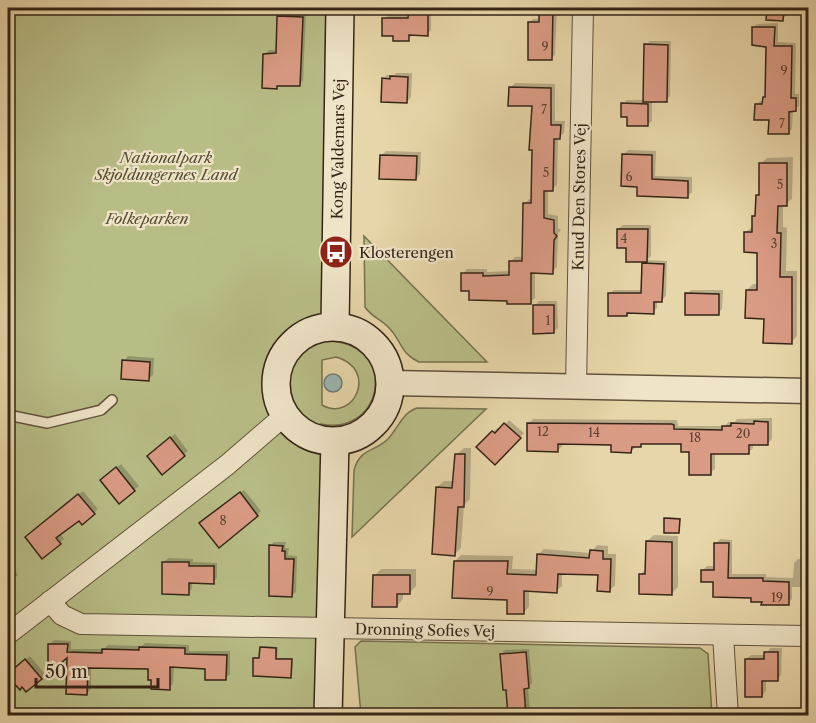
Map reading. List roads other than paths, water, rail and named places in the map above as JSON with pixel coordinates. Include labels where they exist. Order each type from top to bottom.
[{"type":"main road","name":"Kong Valdemars Vej","points":[[335,326],[340,8]]},
{"type":"main road","points":[[335,326],[353,330],[368,338],[380,350],[388,366],[391,383],[389,401],[375,424],[353,439],[335,442],[306,435],[294,427],[277,398],[276,388],[281,360],[291,345],[304,334],[319,328],[335,326]]},
{"type":"main road","points":[[328,716],[335,442]]},
{"type":"street","name":"Knud Den Stores Vej","points":[[576,387],[583,8]]},
{"type":"street","points":[[391,383],[808,391]]},
{"type":"street","points":[[8,634],[227,465],[285,415]]},
{"type":"street","name":"Dronning Sofies Vej","points":[[50,601],[62,615],[81,624],[808,636]]},
{"type":"street","points":[[723,635],[728,716]]},
{"type":"lane","points":[[8,416],[47,423],[101,410],[112,400]]},
{"type":"water","points":[[329,374],[337,374],[342,379],[340,390],[329,392],[324,387],[324,379]]},
{"type":"place","name":"Klosterengen","points":[[336,252]]},
{"type":"park label","name":"Nationalpark Skjoldungernes Land","points":[[166,166]]},
{"type":"park label","name":"Folkeparken","points":[[147,218]]}]
